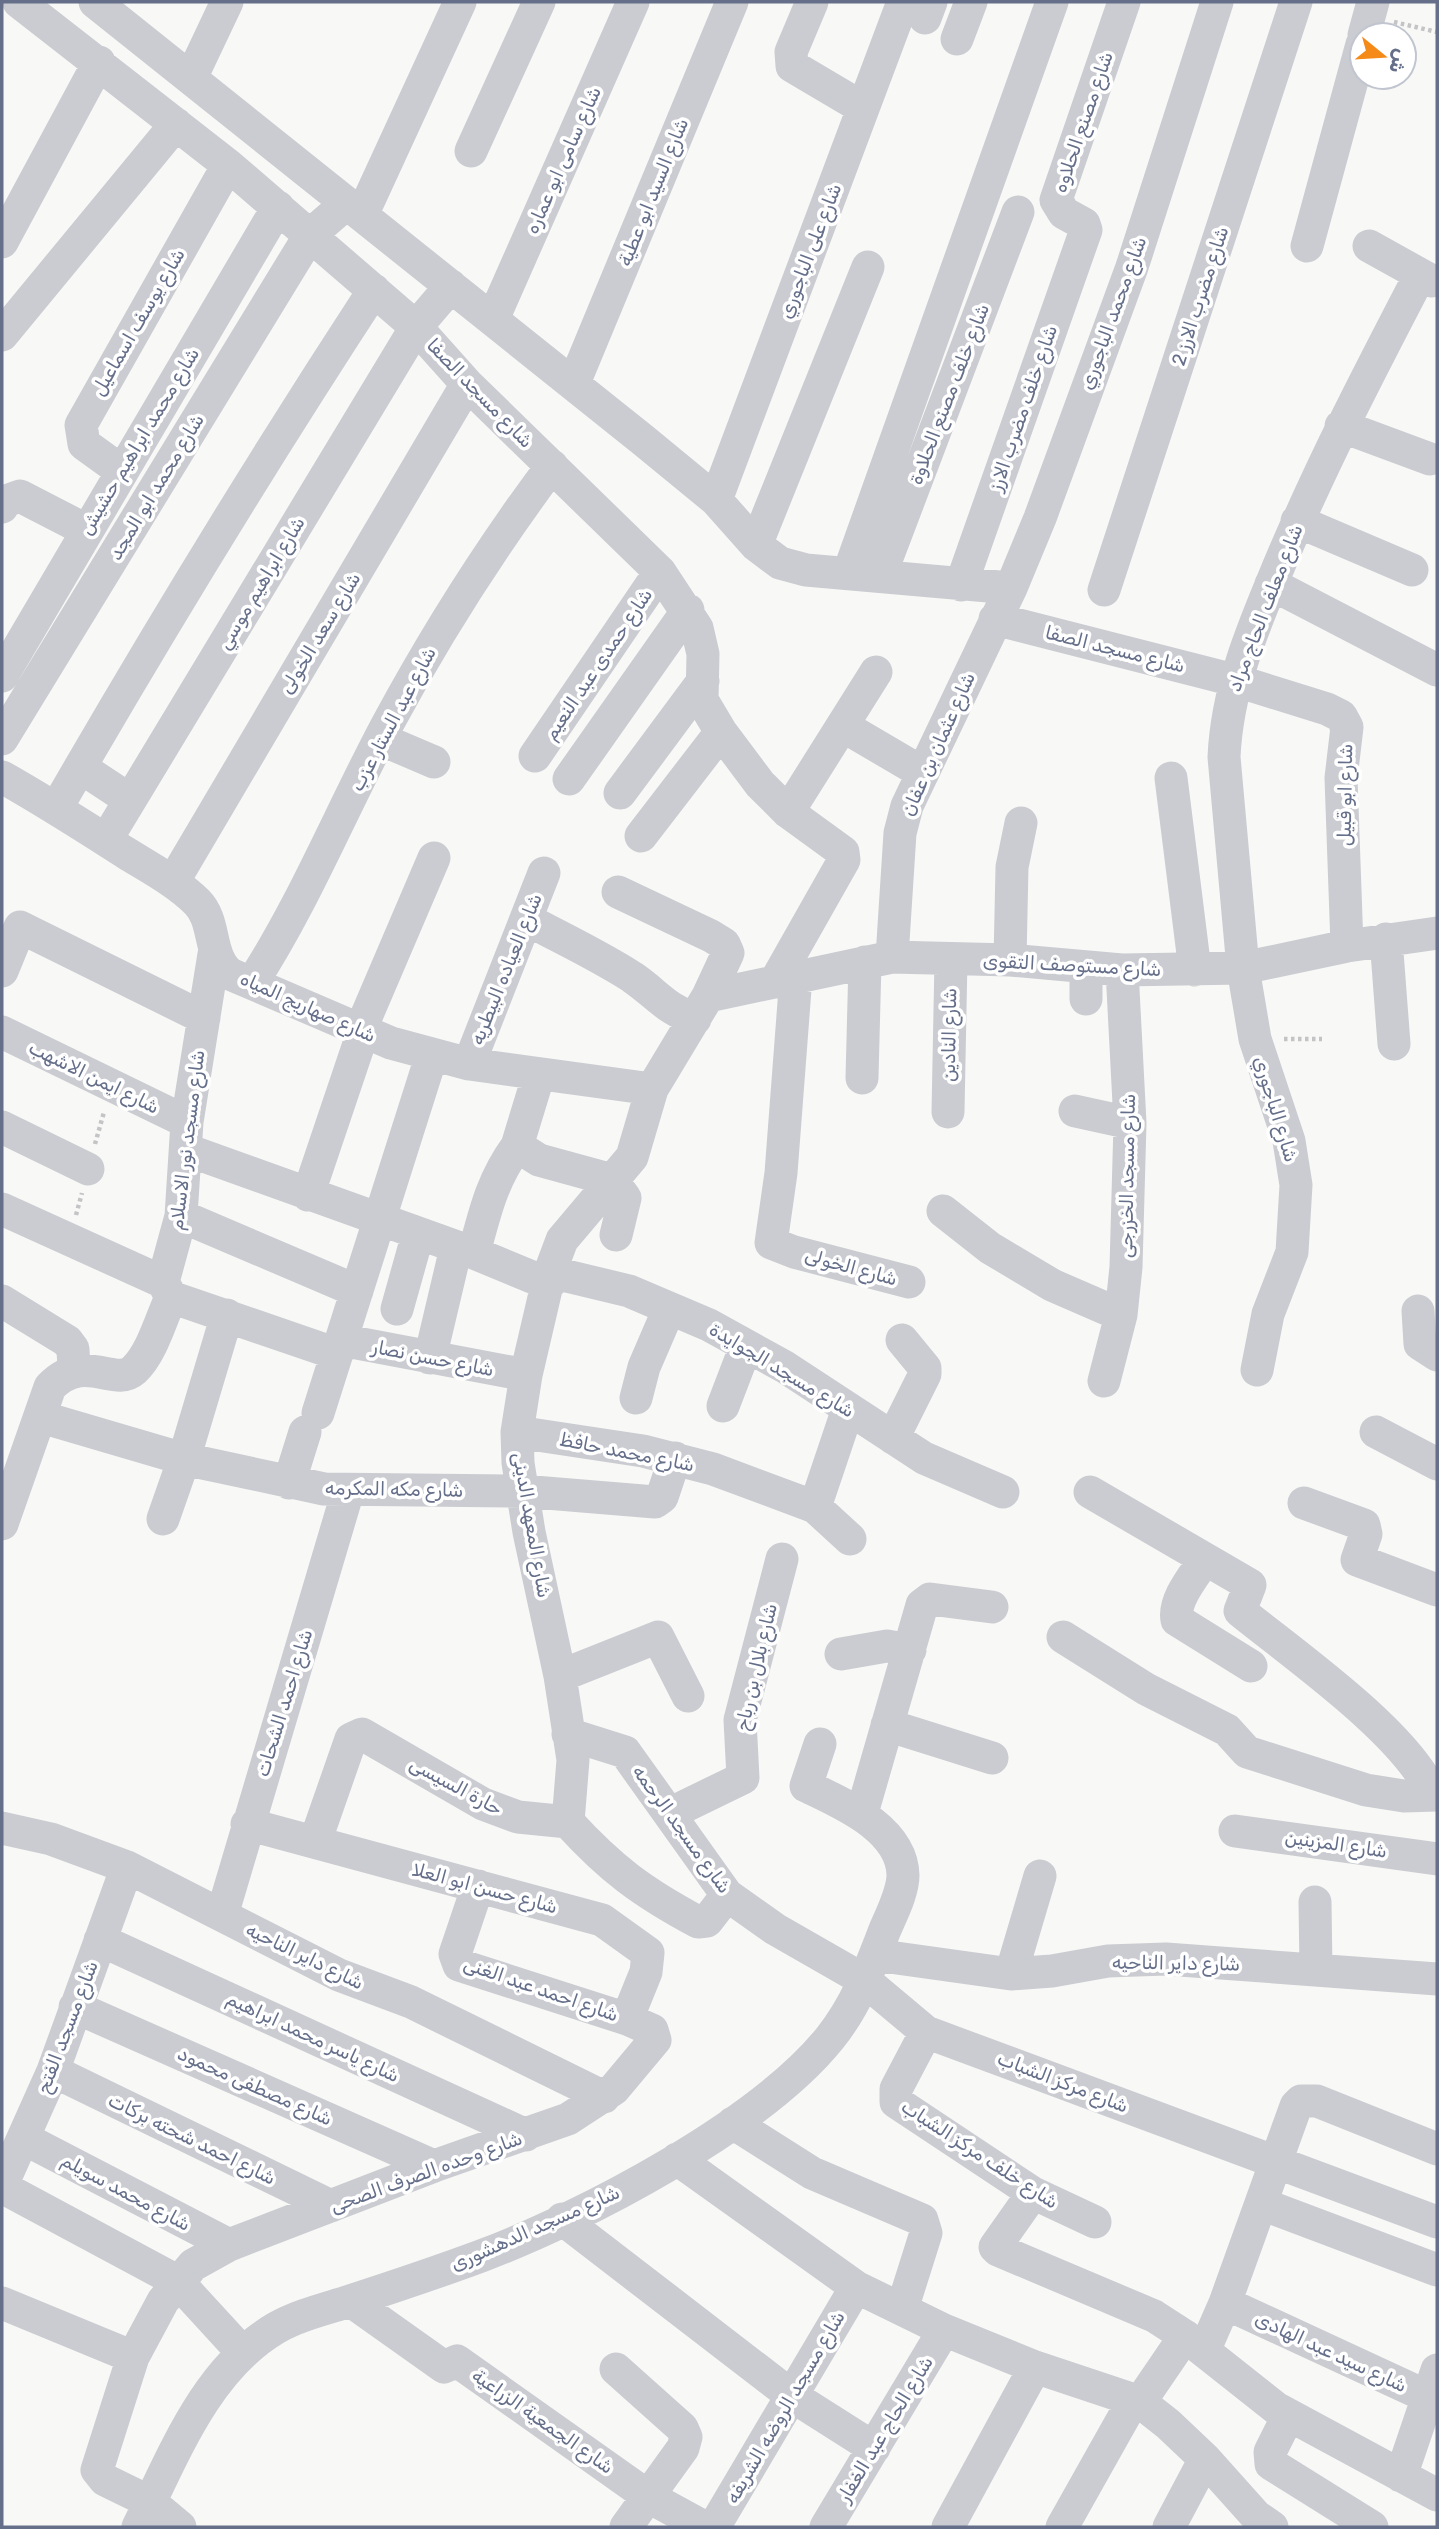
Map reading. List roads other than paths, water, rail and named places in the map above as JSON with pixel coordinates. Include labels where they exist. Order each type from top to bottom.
[{"type":"street","name":"شارع مسجد الصفا","points":[[19,2],[228,165],[416,327],[467,384],[660,572],[688,610],[697,628],[703,654],[702,700],[721,732],[760,784],[788,812],[844,852],[844,860],[786,979]]},
{"type":"street","points":[[95,2],[574,383],[716,500],[766,556],[792,567],[1011,588]]},
{"type":"street","points":[[191,78],[227,2]]},
{"type":"street","points":[[354,209],[460,2]]},
{"type":"street","points":[[471,151],[539,2]]},
{"type":"street","name":"شارع سامى ابو عماره","points":[[493,319],[633,2]]},
{"type":"street","name":"شارع السيد ابو عطية","points":[[574,383],[732,2]]},
{"type":"street","points":[[812,2],[791,52],[792,66],[863,108]]},
{"type":"street","points":[[957,38],[971,2]]},
{"type":"street","points":[[865,574],[1052,2]]},
{"type":"street","name":"شارع مصنع الحلاوه","points":[[1086,230],[1084,224],[1063,213],[1056,200],[1124,2]]},
{"type":"street","name":"شارع محمد الباجوري","points":[[995,619],[1011,588],[1132,267],[1217,2]]},
{"type":"street","name":"شارع مضرب الارز 2","points":[[1104,590],[1296,2]]},
{"type":"street","name":"شارع على الباجوري","points":[[716,500],[863,108],[920,7]]},
{"type":"street","points":[[2,242],[99,62]]},
{"type":"street","points":[[1307,246],[1349,91]]},
{"type":"street","points":[[2,335],[176,124]]},
{"type":"street","name":"شارع يوسف اسماعيل","points":[[120,470],[84,444],[81,425],[228,165]]},
{"type":"street","name":"شارع محمد ابراهيم حشيش","points":[[2,676],[120,470],[278,207]]},
{"type":"street","name":"شارع محمد ابو المجد","points":[[2,739],[310,235],[354,209]]},
{"type":"street","name":"شارع خلف مصنع الحلاوة","points":[[865,574],[1018,212]]},
{"type":"street","name":"شارع خلف مضرب الارز","points":[[961,585],[1086,230]]},
{"type":"street","points":[[1369,246],[1433,281]]},
{"type":"street","points":[[756,545],[868,267]]},
{"type":"street","name":"شارع معلف الحاج مراد","points":[[1243,968],[1224,757],[1225,722],[1234,680],[1297,521],[1341,426],[1433,281]]},
{"type":"street","name":"شارع ابراهيم موسي","points":[[106,840],[416,327],[451,286]]},
{"type":"street","points":[[57,807],[171,610],[272,446],[374,290]]},
{"type":"street","name":"شارع سعد الخولى","points":[[173,882],[467,384]]},
{"type":"street","points":[[1341,426],[1430,459]]},
{"type":"street","name":"شارع عبد الستار عزب","points":[[252,983],[280,939],[380,739],[452,610],[495,542],[552,466]]},
{"type":"street","points":[[2,507],[6,501],[20,496],[86,530]]},
{"type":"street","points":[[1297,521],[1412,570]]},
{"type":"street","name":"شارع حمدى عبد النعيم","points":[[535,756],[660,572]]},
{"type":"street","points":[[1272,583],[1437,670]]},
{"type":"street","points":[[569,779],[688,610]]},
{"type":"street","name":"شارع مسجد الصفا","points":[[995,619],[1234,680]]},
{"type":"street","name":"شارع عثمان بن عفان","points":[[862,1078],[878,960],[907,806],[995,619]]},
{"type":"street","points":[[788,812],[876,672]]},
{"type":"street","name":"شارع ابو قبيل","points":[[1234,680],[1328,709],[1345,721],[1341,778],[1347,946]]},
{"type":"street","points":[[620,793],[703,681]]},
{"type":"street","points":[[843,726],[923,773]]},
{"type":"street","points":[[641,836],[721,732]]},
{"type":"street","points":[[380,739],[434,762]]},
{"type":"street","points":[[80,767],[130,800]]},
{"type":"street","points":[[2,777],[57,807],[173,882],[200,904],[214,954]]},
{"type":"street","points":[[1171,778],[1195,970]]},
{"type":"street","points":[[1010,960],[1012,867],[1021,823]]},
{"type":"street","points":[[309,1195],[361,1032],[435,858]]},
{"type":"street","name":"شارع العياده البيطريه","points":[[469,1064],[544,873]]},
{"type":"street","name":"شارع المعهد الدينى","points":[[568,1822],[573,1760],[560,1676],[522,1491],[517,1432],[526,1376],[549,1278],[562,1240],[638,1146],[652,1089],[701,1008],[728,953],[724,944],[618,892]]},
{"type":"street","points":[[526,919],[613,965],[647,988],[661,1004],[701,1008]]},
{"type":"street","points":[[2,971],[11,923],[204,1018]]},
{"type":"street","name":"شارع مستوصف التقوى","points":[[701,1008],[786,979],[878,960],[1010,960],[1122,970],[1243,968],[1347,946],[1437,933]]},
{"type":"street","points":[[1386,939],[1394,1044]]},
{"type":"street","name":"شارع صهاريج المياه","points":[[214,954],[230,974],[361,1032],[432,1054],[469,1064],[652,1089]]},
{"type":"street","name":"شارع مسجد نور الاسلام","points":[[74,1370],[94,1370],[122,1376],[132,1372],[140,1363],[167,1290],[181,1216],[187,1136],[214,954]]},
{"type":"street","name":"شارع النادين","points":[[948,1112],[951,959]]},
{"type":"street","points":[[1086,967],[1086,999]]},
{"type":"street","name":"شارع الباجوري","points":[[1243,968],[1255,1039],[1289,1141],[1296,1185],[1292,1252],[1271,1302],[1257,1370]]},
{"type":"street","name":"شارع مسجد الخزرجى","points":[[1104,1381],[1121,1315],[1126,1267],[1129,1122],[1122,970]]},
{"type":"street","name":"شارع الخولى","points":[[786,979],[781,1173],[770,1241],[773,1245],[794,1252],[909,1282]]},
{"type":"street","name":"شارع ايمن الاشهب","points":[[2,1032],[187,1136]]},
{"type":"street","points":[[289,1483],[339,1347],[432,1054]]},
{"type":"street","points":[[430,1358],[465,1251],[493,1184],[505,1160],[517,1146],[539,1074]]},
{"type":"street","points":[[1075,1111],[1129,1122]]},
{"type":"street","points":[[2,1127],[88,1169]]},
{"type":"street","points":[[187,1136],[309,1195],[379,1221]]},
{"type":"street","points":[[517,1146],[528,1156],[539,1160],[612,1180],[625,1198],[616,1235]]},
{"type":"street","name":"شارع حسن نصار","points":[[2,1209],[167,1290],[227,1314],[339,1347],[430,1358],[526,1376]]},
{"type":"street","points":[[943,1212],[990,1248],[1052,1285],[1121,1315]]},
{"type":"street","points":[[181,1216],[357,1291]]},
{"type":"street","name":"شارع مسجد الجوايدة","points":[[379,1221],[549,1278],[629,1292],[669,1309],[746,1346],[924,1458],[1003,1492]]},
{"type":"street","points":[[397,1309],[418,1234]]},
{"type":"street","points":[[2,1301],[67,1341],[73,1349],[74,1370],[61,1376],[50,1387],[2,1524]]},
{"type":"street","points":[[636,1398],[648,1357],[669,1309]]},
{"type":"street","points":[[1418,1311],[1420,1344],[1437,1355]]},
{"type":"street","points":[[163,1519],[184,1459],[227,1314]]},
{"type":"street","points":[[893,1438],[925,1374],[925,1368],[902,1340]]},
{"type":"street","points":[[723,1406],[746,1346]]},
{"type":"street","points":[[815,1507],[848,1409]]},
{"type":"street","name":"شارع مكه المكرمه","points":[[41,1417],[184,1459],[289,1483],[348,1491],[522,1491],[655,1502],[663,1497],[675,1458]]},
{"type":"street","name":"شارع محمد حافظ","points":[[517,1432],[675,1458],[815,1507],[850,1539]]},
{"type":"street","points":[[1376,1432],[1437,1464]]},
{"type":"street","name":"شارع احمد الشحات","points":[[222,1916],[247,1824],[348,1491]]},
{"type":"street","points":[[1090,1492],[1250,1586],[1240,1611],[1350,1699],[1399,1749],[1435,1794]]},
{"type":"street","points":[[1304,1503],[1364,1525],[1366,1534],[1357,1560],[1437,1590]]},
{"type":"street","name":"شارع بلال بن رباح","points":[[671,1813],[743,1778],[740,1720],[782,1559]]},
{"type":"street","points":[[1205,1559],[1178,1602],[1175,1611],[1177,1620],[1251,1666]]},
{"type":"street","points":[[820,1744],[806,1786],[862,1813],[926,1600],[992,1607]]},
{"type":"street","points":[[560,1676],[658,1637],[688,1696]]},
{"type":"street","points":[[1063,1637],[1146,1689],[1227,1730],[1247,1752],[1366,1790],[1404,1796],[1435,1794]]},
{"type":"street","points":[[841,1654],[887,1646],[909,1650]]},
{"type":"street","points":[[887,1725],[992,1758]]},
{"type":"street","name":"حارة السيسى","points":[[315,1842],[351,1739],[362,1734],[483,1804],[518,1817],[568,1822]]},
{"type":"street","name":"شارع مسجد الرحمه","points":[[568,1734],[620,1748],[671,1813],[727,1895],[775,1929],[869,1968]]},
{"type":"street","name":"شارع مسجد الدهشورى","points":[[144,2515],[189,2425],[212,2388],[243,2353],[276,2328],[310,2313],[483,2255],[562,2219],[677,2159],[733,2123],[782,2084],[827,2041],[846,2016],[869,1968],[902,1884],[901,1864],[894,1846],[862,1813]]},
{"type":"street","points":[[568,1822],[606,1863],[639,1888],[698,1922],[707,1921],[727,1895]]},
{"type":"street","name":"شارع حسن ابو العلا","points":[[247,1824],[602,1920],[645,1950],[648,1956],[646,1972],[627,2019]]},
{"type":"street","name":"شارع داير الناحيه","points":[[2,1828],[51,1839],[127,1867],[339,1975],[411,2002],[604,2097]]},
{"type":"street","name":"شارع المزينين","points":[[1236,1831],[1437,1859]]},
{"type":"street","name":"شارع مسجد الفتح","points":[[2,2186],[53,2071],[127,1867]]},
{"type":"street","points":[[1010,1974],[1040,1876]]},
{"type":"street","name":"شارع احمد عبد الغنى","points":[[478,1886],[455,1954],[459,1965],[627,2019],[652,2030],[657,2036]]},
{"type":"street","points":[[1315,1902],[1316,1969]]},
{"type":"street","name":"شارع ياسر محمد ابراهيم","points":[[100,1940],[526,2135]]},
{"type":"street","name":"شارع داير الناحيه","points":[[869,1968],[1010,1974],[1052,1971],[1108,1961],[1166,1959],[1437,1979]]},
{"type":"street","name":"شارع مركز الشباب","points":[[869,1968],[926,2032],[1437,2222]]},
{"type":"street","name":"شارع مصطفى محمود","points":[[75,2007],[434,2166]]},
{"type":"street","name":"شارع خلف مركز الشباب","points":[[926,2032],[896,2088],[896,2102],[1033,2193],[1095,2222]]},
{"type":"street","name":"شارع وحده الصرف الصحى","points":[[144,2515],[97,2470],[132,2357],[177,2281],[193,2265],[229,2245],[434,2166],[568,2119],[604,2097],[657,2036]]},
{"type":"street","name":"شارع احمد شحته بركات","points":[[53,2071],[331,2206]]},
{"type":"street","points":[[1062,2527],[1137,2400],[1195,2344],[1225,2303],[1296,2106],[1308,2100],[1437,2148]]},
{"type":"street","points":[[733,2123],[812,2173],[922,2220],[926,2233],[902,2309]]},
{"type":"street","name":"شارع محمد سويلم","points":[[23,2138],[229,2245]]},
{"type":"street","points":[[677,2159],[856,2287],[944,2330],[1035,2367],[1137,2400],[1168,2424],[1205,2459],[1259,2523]]},
{"type":"street","points":[[2,2186],[177,2281],[243,2353]]},
{"type":"street","points":[[1033,2193],[996,2249],[1132,2305],[1195,2344],[1252,2391],[1288,2416],[1437,2496]]},
{"type":"street","points":[[1262,2204],[1437,2270]]},
{"type":"street","points":[[562,2219],[792,2396],[874,2448]]},
{"type":"street","name":"شارع مسجد الروضه الشريفه","points":[[714,2527],[856,2287]]},
{"type":"street","name":"شارع الجمعية الزراعية","points":[[351,2301],[444,2367],[457,2361],[649,2497],[704,2527]]},
{"type":"street","points":[[2,2303],[132,2357]]},
{"type":"street","name":"شارع سيد عبد الهادى","points":[[1225,2303],[1434,2389]]},
{"type":"street","name":"شارع الحاج عبد الغفار","points":[[826,2527],[944,2330]]},
{"type":"street","points":[[948,2527],[1035,2367]]},
{"type":"street","points":[[616,2369],[685,2432],[683,2448],[626,2527]]},
{"type":"street","points":[[1401,2476],[1434,2389]]},
{"type":"street","points":[[1288,2416],[1270,2452],[1271,2464],[1372,2527]]},
{"type":"street","points":[[1169,2527],[1205,2459]]},
{"type":"street","points":[[144,2515],[180,2527]]}]
